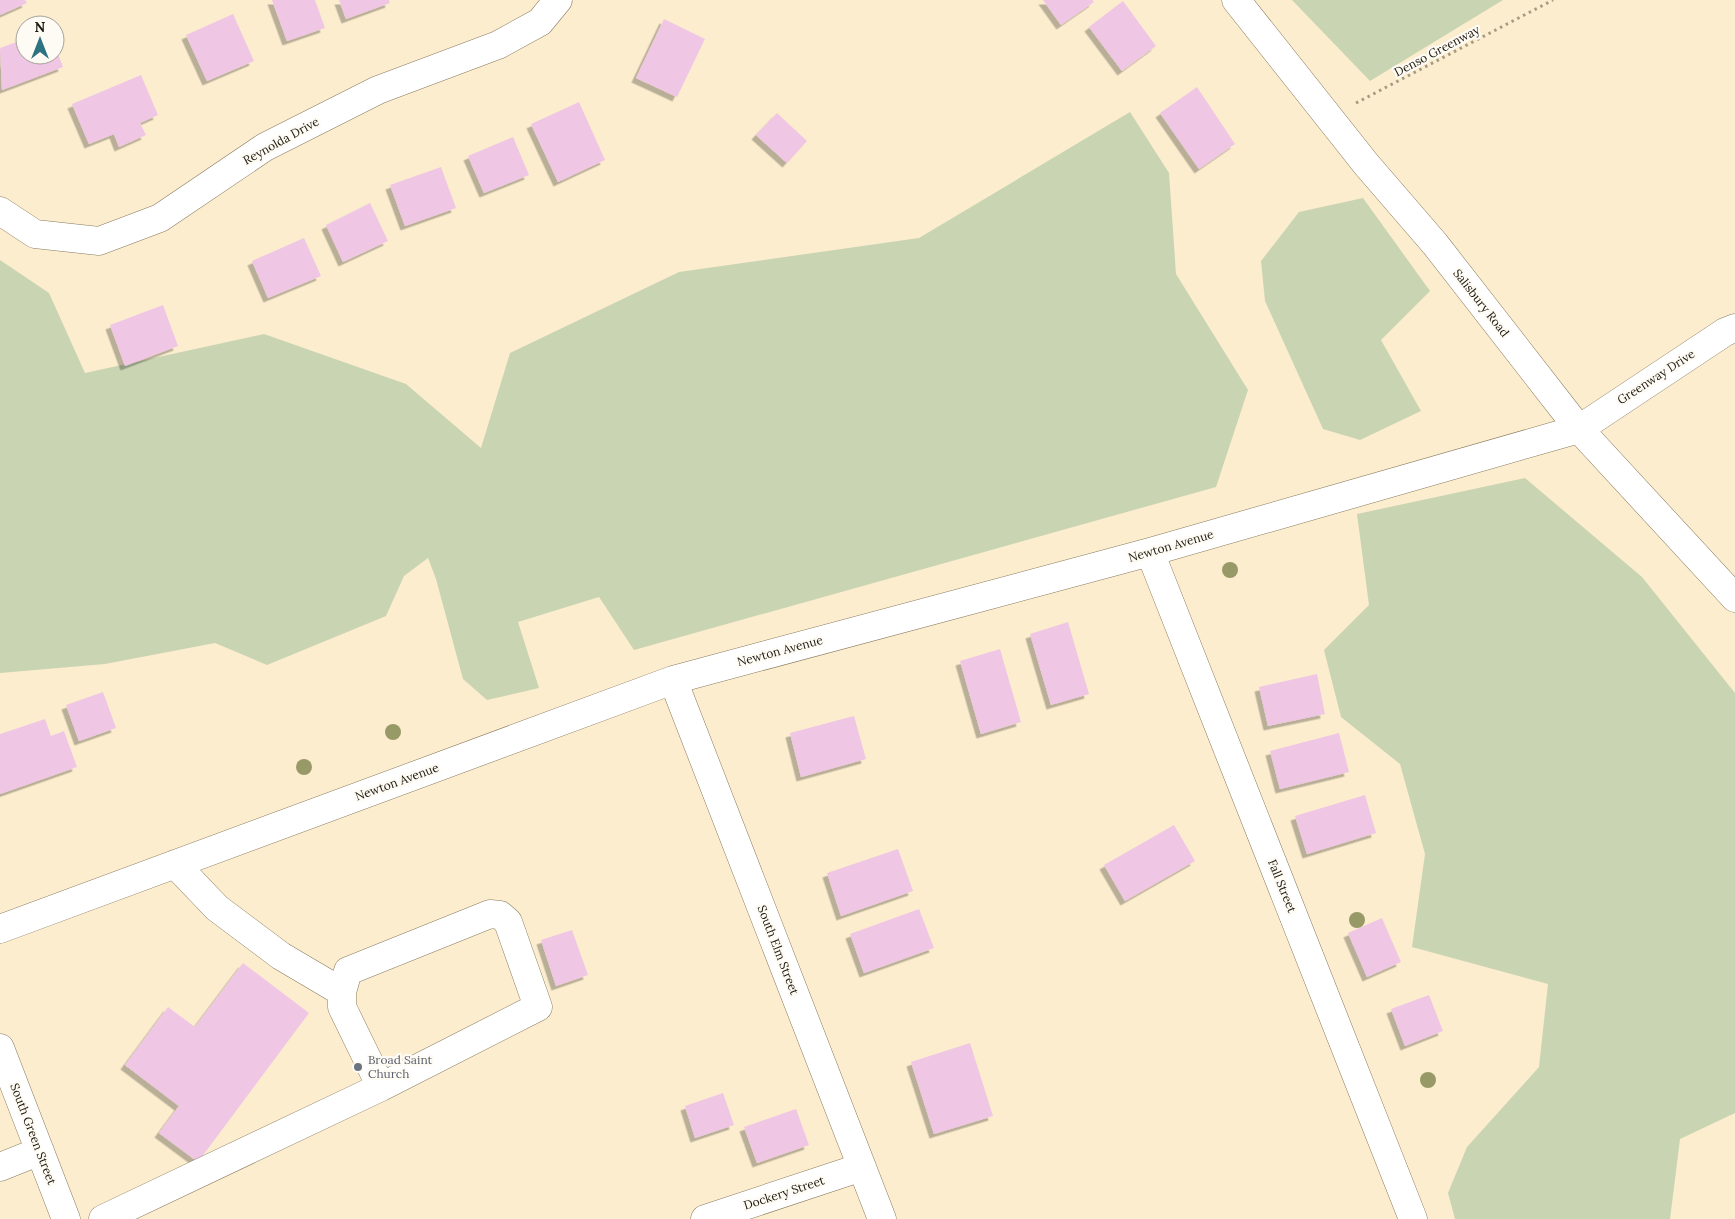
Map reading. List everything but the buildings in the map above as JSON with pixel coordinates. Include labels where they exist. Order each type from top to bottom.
[{"type":"street","name":"Reynolda Drive","points":[[0,211],[35,234],[99,241],[160,218],[265,147],[378,90],[498,45],[540,22],[558,0]]},
{"type":"street","name":"Salisbury Road","points":[[1236,0],[1366,164],[1435,244],[1579,429],[1735,598]]},
{"type":"street","name":"Greenway Drive","points":[[1579,429],[1725,332],[1735,328]]},
{"type":"street","name":"Newton Avenue","points":[[0,929],[673,680],[1150,552],[1579,429]]},
{"type":"street","name":"Fall Street","points":[[1150,552],[1413,1219]]},
{"type":"street","name":"South Elm Street","points":[[673,680],[882,1219]]},
{"type":"street","points":[[175,864],[217,908],[281,956],[342,992]]},
{"type":"street","points":[[103,1219],[381,1087],[538,1007],[508,922],[500,915],[490,914],[348,971],[342,992],[342,1007],[381,1087]]},
{"type":"street","name":"South Green Street","points":[[0,1048],[66,1219]]},
{"type":"street","points":[[0,1167],[40,1151]]},
{"type":"street","name":"Dockery Street","points":[[705,1219],[862,1167]]},
{"type":"path","name":"Denso Greenway","points":[[1329,118],[1554,0]]},
{"type":"green space","points":[[1292,0],[1503,0],[1370,81]]},
{"type":"green space","points":[[1130,112],[1169,173],[1176,274],[1248,390],[1216,487],[634,650],[599,597],[518,622],[539,688],[487,700],[463,679],[436,579],[428,558],[404,576],[386,616],[267,665],[215,643],[105,664],[0,673],[0,260],[49,293],[85,373],[264,334],[406,384],[481,448],[510,353],[679,272],[919,238]]},
{"type":"green space","points":[[1363,198],[1430,291],[1381,340],[1421,411],[1360,440],[1323,429],[1265,301],[1261,261],[1299,212]]},
{"type":"green space","points":[[1525,478],[1642,577],[1735,693],[1735,1113],[1680,1139],[1670,1219],[1455,1219],[1448,1193],[1467,1147],[1539,1067],[1548,984],[1412,947],[1425,854],[1400,764],[1341,717],[1324,650],[1369,605],[1357,514]]},
{"type":"place","name":"Broad Saint Church","points":[[358,1067]]}]
